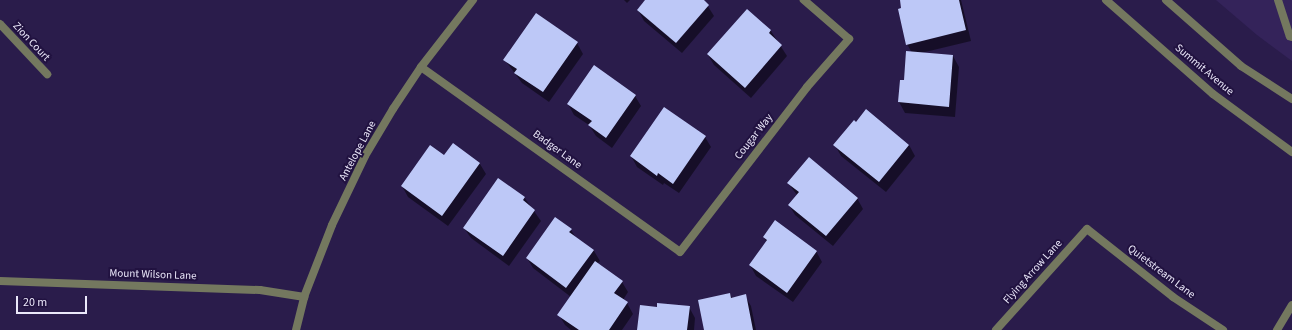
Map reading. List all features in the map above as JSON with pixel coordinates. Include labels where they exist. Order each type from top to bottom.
[{"type":"street","name":"Antelope Lane","points":[[296,330],[304,297],[332,225],[365,156],[393,109],[421,67],[473,0]]},
{"type":"street","name":"Cougar Way","points":[[680,252],[807,87],[849,39],[804,0]]},
{"type":"street","name":"Summit Avenue","points":[[1106,0],[1213,94],[1292,152]]},
{"type":"street","points":[[1166,0],[1241,66],[1292,99]]},
{"type":"street","points":[[1278,0],[1290,36],[1292,37]]},
{"type":"street","name":"Zion Court","points":[[0,24],[46,74]]},
{"type":"street","name":"Badger Lane","points":[[421,67],[680,252]]},
{"type":"street","name":"Flying Arrow Lane","points":[[996,330],[1087,229]]},
{"type":"street","name":"Quietstream Lane","points":[[1087,229],[1173,297],[1223,330]]},
{"type":"street","name":"Mount Wilson Lane","points":[[0,281],[260,290],[304,297]]},
{"type":"street","points":[[1277,330],[1292,305]]},
{"type":"shaded area","points":[[1216,0],[1292,0],[1292,61],[1257,35]]},
{"type":"building","points":[[645,0],[704,0],[709,5],[676,43],[637,10]]},
{"type":"building","points":[[900,0],[959,0],[966,30],[906,45],[898,9],[901,8]]},
{"type":"building","points":[[747,9],[771,30],[769,33],[782,45],[745,88],[707,54]]},
{"type":"building","points":[[536,13],[578,42],[543,92],[514,73],[517,69],[503,60]]},
{"type":"building","points":[[906,51],[953,55],[949,107],[898,102],[900,80],[904,80]]},
{"type":"building","points":[[594,65],[636,95],[606,138],[588,125],[592,121],[567,104]]},
{"type":"building","points":[[664,107],[706,136],[673,184],[658,173],[657,176],[630,156]]},
{"type":"building","points":[[866,109],[909,145],[879,182],[833,145],[854,120],[856,122]]},
{"type":"building","points":[[453,143],[480,163],[442,216],[401,186],[430,145],[444,155]]},
{"type":"building","points":[[809,157],[858,198],[826,236],[788,205],[799,192],[787,183]]},
{"type":"building","points":[[498,178],[525,197],[523,200],[535,210],[503,256],[463,228]]},
{"type":"building","points":[[555,217],[572,229],[569,232],[594,250],[566,288],[526,258]]},
{"type":"building","points":[[775,220],[817,251],[787,293],[749,265],[767,240],[763,237]]},
{"type":"building","points":[[595,261],[623,281],[614,293],[628,302],[609,330],[579,330],[557,315]]},
{"type":"building","points":[[730,293],[731,298],[746,294],[753,330],[704,330],[698,300]]},
{"type":"building","points":[[657,303],[690,306],[687,330],[637,330],[640,305],[657,307]]}]
